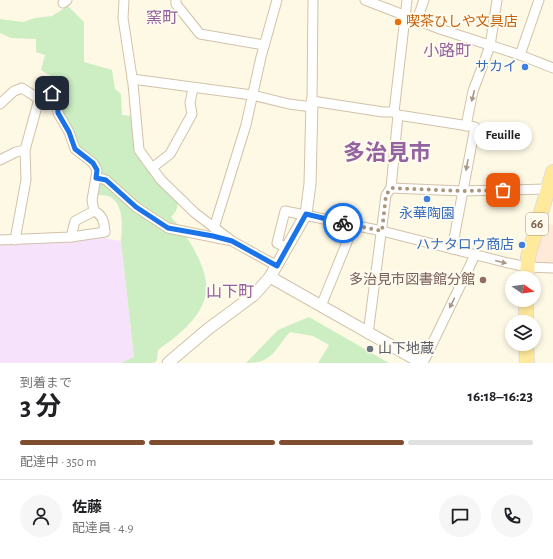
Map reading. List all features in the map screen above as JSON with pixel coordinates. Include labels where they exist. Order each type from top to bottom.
[{"type":"main road","name":"66","points":[[527,271],[528,257],[550,182]]},
{"type":"main road","points":[[526,351],[527,363]]},
{"type":"street","points":[[124,0],[123,18],[132,79],[139,150],[152,168],[177,197],[232,241],[277,266]]},
{"type":"street","points":[[176,0],[176,4],[200,34],[264,44]]},
{"type":"street","points":[[214,228],[246,125],[264,44],[277,0]]},
{"type":"street","points":[[168,363],[208,329],[247,301],[270,277],[306,214],[310,184],[313,0]]},
{"type":"street","points":[[365,0],[553,68]]},
{"type":"street","points":[[368,334],[386,195],[391,188],[396,113],[407,16],[407,0]]},
{"type":"street","points":[[417,20],[424,0]]},
{"type":"street","points":[[452,249],[462,191],[473,91],[490,46],[497,0]]},
{"type":"street","points":[[520,55],[539,0]]},
{"type":"street","points":[[132,79],[252,95],[289,104],[312,104],[396,113],[470,126]]},
{"type":"street","points":[[0,104],[14,91],[22,88],[31,92],[39,99]]},
{"type":"street","points":[[152,168],[170,154],[192,114],[190,103],[193,88]]},
{"type":"street","points":[[0,240],[15,240],[71,237],[105,232],[104,221],[98,213],[94,211],[92,200],[97,170],[93,163],[75,149],[69,132],[58,113],[57,101],[52,93],[39,99],[25,150],[26,180],[15,240]]},
{"type":"street","points":[[0,160],[16,152],[25,150]]},
{"type":"street","points":[[96,178],[106,180],[136,207],[168,228],[232,241]]},
{"type":"street","points":[[391,188],[462,191],[550,182]]},
{"type":"street","points":[[71,237],[75,221],[94,211]]},
{"type":"street","points":[[287,248],[277,242],[284,211],[306,214],[382,231],[476,255],[524,271]]},
{"type":"street","points":[[320,306],[354,225]]},
{"type":"street","points":[[270,277],[368,334],[422,363],[476,255]]},
{"type":"street","points":[[534,271],[553,268]]},
{"type":"shaded area","points":[[543,223],[553,225],[553,265],[531,264]]},
{"type":"shaded area","points":[[99,237],[121,241],[134,358],[120,363],[0,363],[0,244],[58,243]]},
{"type":"green space","points":[[68,6],[84,22],[84,62],[112,70],[115,89],[121,94],[122,115],[133,116],[137,152],[143,165],[178,203],[176,211],[171,217],[196,252],[204,274],[206,293],[204,302],[199,311],[194,319],[180,333],[158,350],[157,360],[154,363],[121,363],[134,357],[121,241],[122,230],[119,207],[112,198],[104,195],[96,195],[99,169],[78,143],[68,126],[57,93],[51,89],[54,78],[41,70],[45,55],[36,52],[36,39],[11,38],[0,33],[0,19],[23,22],[35,18],[52,16]]},
{"type":"green space","points":[[309,317],[389,363],[318,363],[329,345],[313,336],[290,332],[268,358],[262,361],[246,363],[278,330]]},
{"type":"way so far","points":[[343,223],[382,231],[386,195],[391,188],[462,191],[503,190]]},
{"type":"place","name":"喫茶ひしや文具店","points":[[398,22]]},
{"type":"place","name":"サカイ","points":[[525,67]]},
{"type":"place","name":"Feuille","points":[[503,190]]},
{"type":"place","name":"永華陶園","points":[[427,199]]},
{"type":"place","name":"ハナタロウ商店","points":[[522,245]]},
{"type":"place","name":"多治見市図書館分館","points":[[483,280]]},
{"type":"place","name":"山下地蔵","points":[[370,349]]},
{"type":"district","name":"窯町","points":[[162,18]]},
{"type":"district","name":"小路町","points":[[447,51]]},
{"type":"district","name":"多治見市","points":[[387,153]]},
{"type":"district","name":"山下町","points":[[230,292]]},
{"type":"route","points":[[52,93],[57,101],[58,113],[69,132],[75,149],[93,163],[97,170],[96,178],[106,180],[122,192],[136,207],[168,228],[232,241],[277,266],[306,214],[343,223]]}]
